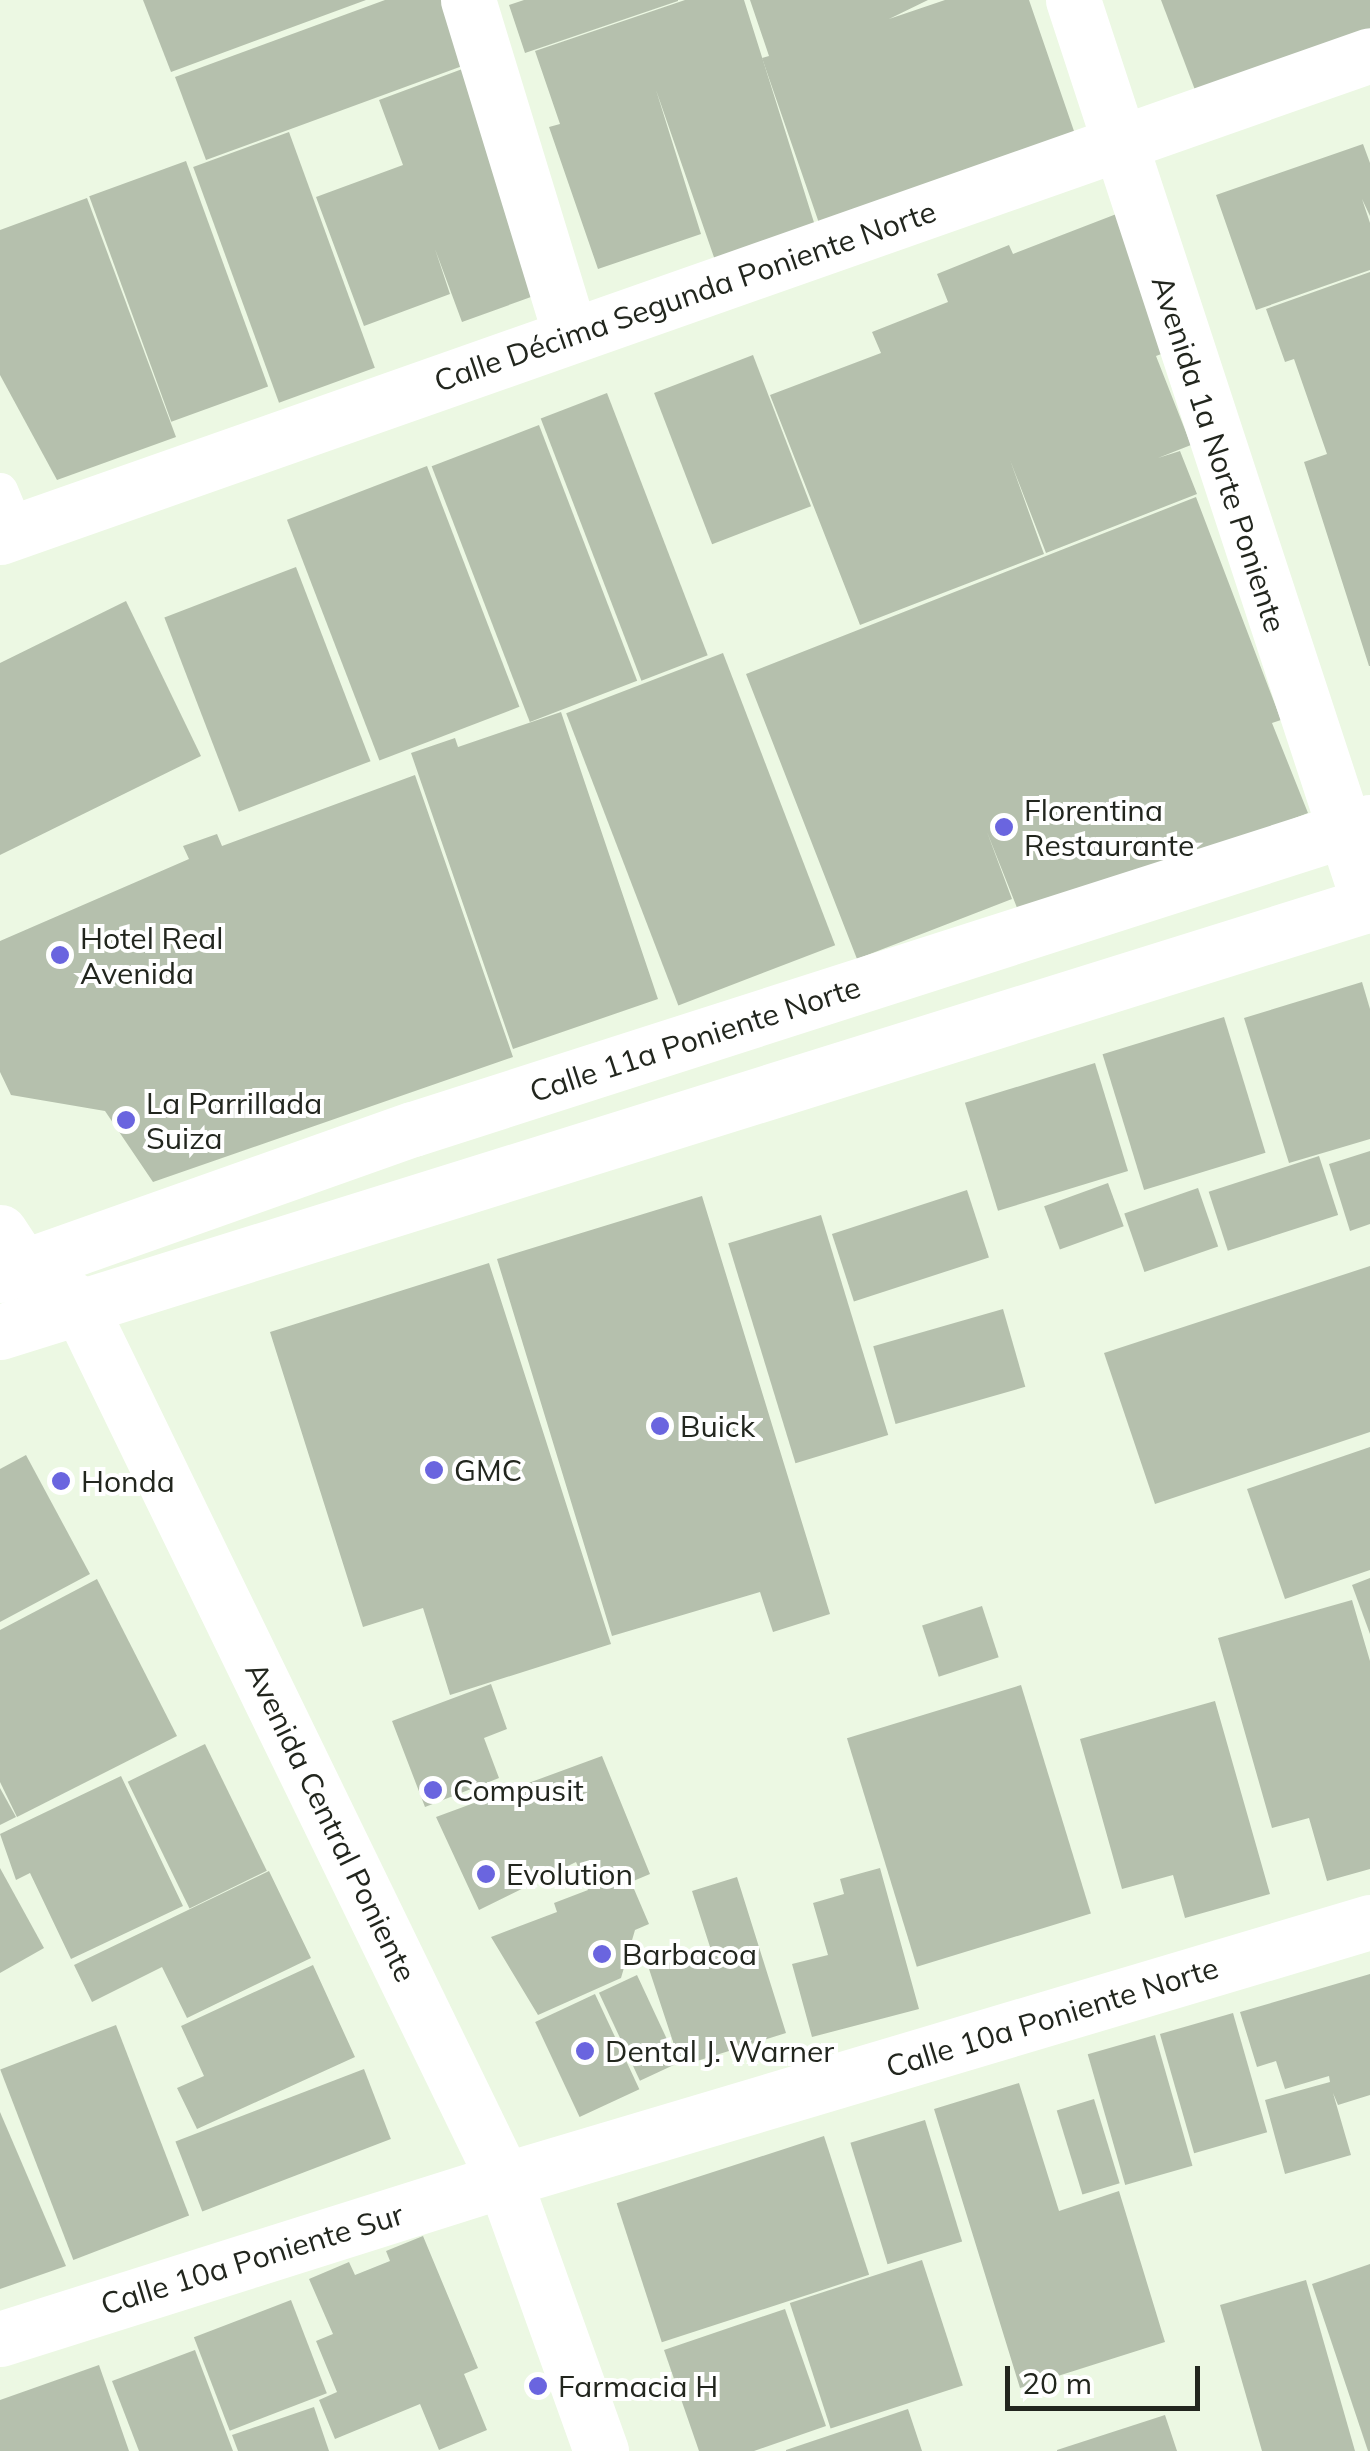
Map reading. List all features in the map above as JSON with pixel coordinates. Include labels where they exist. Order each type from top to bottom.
[{"type":"main road","points":[[468,0],[570,336]]},
{"type":"main road","name":"Avenida 1a Norte Poniente","points":[[1072,0],[1116,144],[1357,826],[1370,905]]},
{"type":"main road","name":"Calle Décima Segunda Poniente Norte","points":[[6,520],[570,336],[1370,55]]},
{"type":"main road","name":"Calle 11a Poniente Norte","points":[[8,1258],[1357,826]]},
{"type":"main road","points":[[0,1332],[78,1303],[1370,905]]},
{"type":"main road","points":[[413,1129],[437,1193]]},
{"type":"main road","points":[[8,1258],[78,1303]]},
{"type":"main road","name":"Avenida Central Poniente","points":[[78,1303],[504,2180],[601,2451]]},
{"type":"main road","name":"Calle 10a Poniente Norte","points":[[504,2180],[1370,1922]]},
{"type":"main road","name":"Calle 10a Poniente Sur","points":[[0,2338],[504,2180]]},
{"type":"building","points":[[143,0],[366,0],[171,72]]},
{"type":"building","points":[[385,0],[453,0],[476,61],[206,160],[175,77]]},
{"type":"building","points":[[524,0],[678,1],[525,53],[509,5]]},
{"type":"building","points":[[685,0],[744,0],[817,232],[717,266],[656,90],[701,234],[598,269],[549,127],[560,124],[535,51]]},
{"type":"building","points":[[750,0],[928,0],[889,19],[945,0],[1029,0],[1075,134],[820,226],[762,58],[769,56]]},
{"type":"building","points":[[1161,0],[1370,0],[1370,30],[1195,90]]},
{"type":"building","points":[[473,65],[556,288],[462,322],[435,249],[450,294],[364,326],[316,197],[403,165],[379,100]]},
{"type":"building","points":[[289,132],[375,368],[279,403],[193,167]]},
{"type":"building","points":[[1363,144],[1370,163],[1370,216],[1362,199],[1370,223],[1370,270],[1256,310],[1216,195]]},
{"type":"building","points":[[186,161],[268,387],[171,422],[89,196]]},
{"type":"building","points":[[87,198],[176,437],[57,480],[0,375],[0,230]]},
{"type":"building","points":[[1119,213],[1172,350],[1156,356],[1191,445],[1158,458],[1180,451],[1197,494],[1046,553],[1010,460],[1044,554],[860,625],[770,395],[881,353],[872,332],[948,302],[937,274],[1009,245],[1013,254]]},
{"type":"building","points":[[1370,272],[1369,666],[1304,462],[1327,454],[1294,359],[1285,362],[1266,309]]},
{"type":"building","points":[[753,355],[811,506],[712,544],[654,393]]},
{"type":"building","points":[[607,393],[708,655],[641,681],[541,418]]},
{"type":"building","points":[[539,425],[637,681],[530,722],[432,466]]},
{"type":"building","points":[[427,466],[519,707],[379,761],[287,520]]},
{"type":"building","points":[[1196,497],[1281,720],[1272,723],[1308,813],[1023,923],[987,832],[1012,899],[857,959],[746,674]]},
{"type":"building","points":[[296,567],[371,761],[239,812],[164,618]]},
{"type":"building","points":[[126,601],[201,756],[0,855],[0,663]]},
{"type":"building","points":[[723,653],[835,945],[678,1005],[566,713]]},
{"type":"building","points":[[561,712],[658,999],[513,1049],[411,753],[455,738],[458,747]]},
{"type":"building","points":[[415,775],[513,1057],[153,1182],[105,1111],[11,1095],[0,1072],[0,941],[189,859],[183,846],[217,834],[222,846]]},
{"type":"building","points":[[1362,982],[1370,1009],[1370,1139],[1289,1163],[1244,1018]]},
{"type":"building","points":[[1224,1017],[1266,1153],[1144,1190],[1103,1054]]},
{"type":"building","points":[[1095,1063],[1128,1171],[998,1211],[965,1103]]},
{"type":"building","points":[[1370,1151],[1370,1224],[1350,1231],[1329,1164]]},
{"type":"building","points":[[1319,1156],[1338,1215],[1228,1251],[1209,1192]]},
{"type":"building","points":[[1108,1183],[1124,1226],[1060,1249],[1044,1206]]},
{"type":"building","points":[[1198,1188],[1218,1247],[1144,1272],[1124,1213]]},
{"type":"building","points":[[967,1190],[989,1258],[854,1301],[832,1234]]},
{"type":"building","name":"Buick","points":[[702,1196],[830,1614],[773,1632],[760,1592],[612,1636],[497,1259]]},
{"type":"building","points":[[821,1215],[888,1435],[795,1463],[728,1243]]},
{"type":"building","name":"GMC","points":[[489,1263],[611,1644],[450,1695],[423,1608],[363,1627],[270,1332]]},
{"type":"building","points":[[1370,1266],[1370,1432],[1155,1504],[1104,1353]]},
{"type":"building","points":[[1003,1309],[1025,1387],[896,1424],[873,1346]]},
{"type":"building","points":[[1370,1447],[1370,1570],[1285,1599],[1247,1489]]},
{"type":"building","points":[[26,1455],[90,1574],[0,1622],[0,1469]]},
{"type":"building","points":[[1370,1578],[1370,1634],[1352,1585]]},
{"type":"building","points":[[97,1579],[177,1736],[17,1817],[0,1782],[0,1630]]},
{"type":"building","points":[[1352,1600],[1370,1661],[1370,1869],[1327,1881],[1309,1818],[1272,1828],[1218,1638]]},
{"type":"building","points":[[982,1606],[999,1657],[939,1677],[922,1625]]},
{"type":"building","points":[[491,1684],[507,1729],[484,1738],[499,1778],[425,1807],[392,1721]]},
{"type":"building","points":[[1021,1685],[1091,1914],[917,1967],[847,1738]]},
{"type":"building","points":[[1215,1701],[1270,1894],[1185,1918],[1173,1875],[1122,1889],[1080,1739]]},
{"type":"building","points":[[205,1744],[267,1871],[190,1908],[128,1782]]},
{"type":"building","points":[[602,1756],[650,1874],[631,1882],[649,1924],[635,1930],[621,1978],[538,2015],[491,1937],[557,1912],[554,1903],[588,1890],[576,1862],[479,1910],[436,1817]]},
{"type":"building","points":[[121,1776],[183,1906],[71,1959],[30,1873],[16,1880],[0,1834]]},
{"type":"building","points":[[0,1788],[16,1817],[0,1825]]},
{"type":"building","points":[[0,1868],[44,1948],[0,1973]]},
{"type":"building","points":[[880,1868],[919,2009],[812,2037],[792,1964],[828,1955],[813,1903],[844,1894],[840,1879]]},
{"type":"building","points":[[269,1871],[311,1958],[187,2018],[162,1967],[92,2002],[74,1965]]},
{"type":"building","points":[[737,1877],[786,2033],[681,2066],[649,1969],[711,1950],[692,1891]]},
{"type":"building","points":[[313,1965],[355,2057],[197,2129],[177,2088],[204,2076],[181,2026]]},
{"type":"building","points":[[1370,1974],[1370,2095],[1338,2105],[1333,2093],[1351,2155],[1285,2174],[1265,2100],[1330,2082],[1329,2076],[1285,2089],[1276,2061],[1257,2067],[1240,2012]]},
{"type":"building","points":[[637,1975],[678,2063],[640,2081],[599,1993]]},
{"type":"building","name":"Dental J. Warner","points":[[595,1994],[639,2089],[580,2117],[535,2022]]},
{"type":"building","points":[[1233,2013],[1267,2132],[1194,2153],[1160,2034]]},
{"type":"building","points":[[116,2025],[189,2215],[73,2260],[0,2069]]},
{"type":"building","points":[[1155,2035],[1192,2166],[1125,2185],[1088,2054]]},
{"type":"building","points":[[364,2069],[391,2139],[202,2211],[175,2141]]},
{"type":"building","points":[[1019,2083],[1059,2211],[1119,2191],[1165,2342],[1020,2388],[934,2109]]},
{"type":"building","points":[[1094,2099],[1120,2183],[1082,2195],[1057,2110]]},
{"type":"building","points":[[0,2112],[66,2266],[0,2289]]},
{"type":"building","points":[[925,2120],[962,2241],[888,2264],[850,2143]]},
{"type":"building","points":[[824,2136],[869,2275],[662,2342],[617,2203]]},
{"type":"building","points":[[423,2236],[478,2368],[464,2374],[487,2430],[439,2450],[420,2404],[335,2439],[319,2400],[337,2392],[316,2341],[333,2334],[309,2279],[349,2262],[355,2275],[390,2261],[386,2251]]},
{"type":"building","points":[[922,2260],[963,2386],[831,2428],[790,2303]]},
{"type":"building","points":[[1370,2264],[1370,2451],[1368,2451],[1312,2284]]},
{"type":"building","points":[[1306,2280],[1355,2451],[1262,2451],[1220,2305]]},
{"type":"building","points":[[291,2300],[327,2393],[230,2431],[194,2337]]},
{"type":"building","points":[[785,2309],[826,2426],[754,2451],[699,2451],[664,2350]]},
{"type":"building","points":[[195,2350],[233,2451],[139,2451],[112,2381]]},
{"type":"building","points":[[99,2365],[129,2451],[0,2451],[0,2400]]},
{"type":"building","points":[[314,2407],[329,2451],[238,2451],[232,2435]]},
{"type":"building","points":[[908,2409],[922,2451],[786,2451],[786,2450]]},
{"type":"building","points":[[1165,2415],[1177,2451],[1057,2451],[1057,2450]]},
{"type":"place","name":"Florentina Restaurante","points":[[1004,827]]},
{"type":"place","name":"Hotel Real Avenida","points":[[60,955]]},
{"type":"place","name":"La Parrillada Suiza","points":[[126,1120]]},
{"type":"place","name":"Buick","points":[[660,1426]]},
{"type":"place","name":"GMC","points":[[434,1470]]},
{"type":"place","name":"Honda","points":[[61,1481]]},
{"type":"place","name":"Compusit","points":[[433,1790]]},
{"type":"place","name":"Evolution","points":[[486,1874]]},
{"type":"place","name":"Barbacoa","points":[[602,1954]]},
{"type":"place","name":"Dental J. Warner","points":[[585,2051]]},
{"type":"place","name":"Farmacia H","points":[[538,2386]]}]
